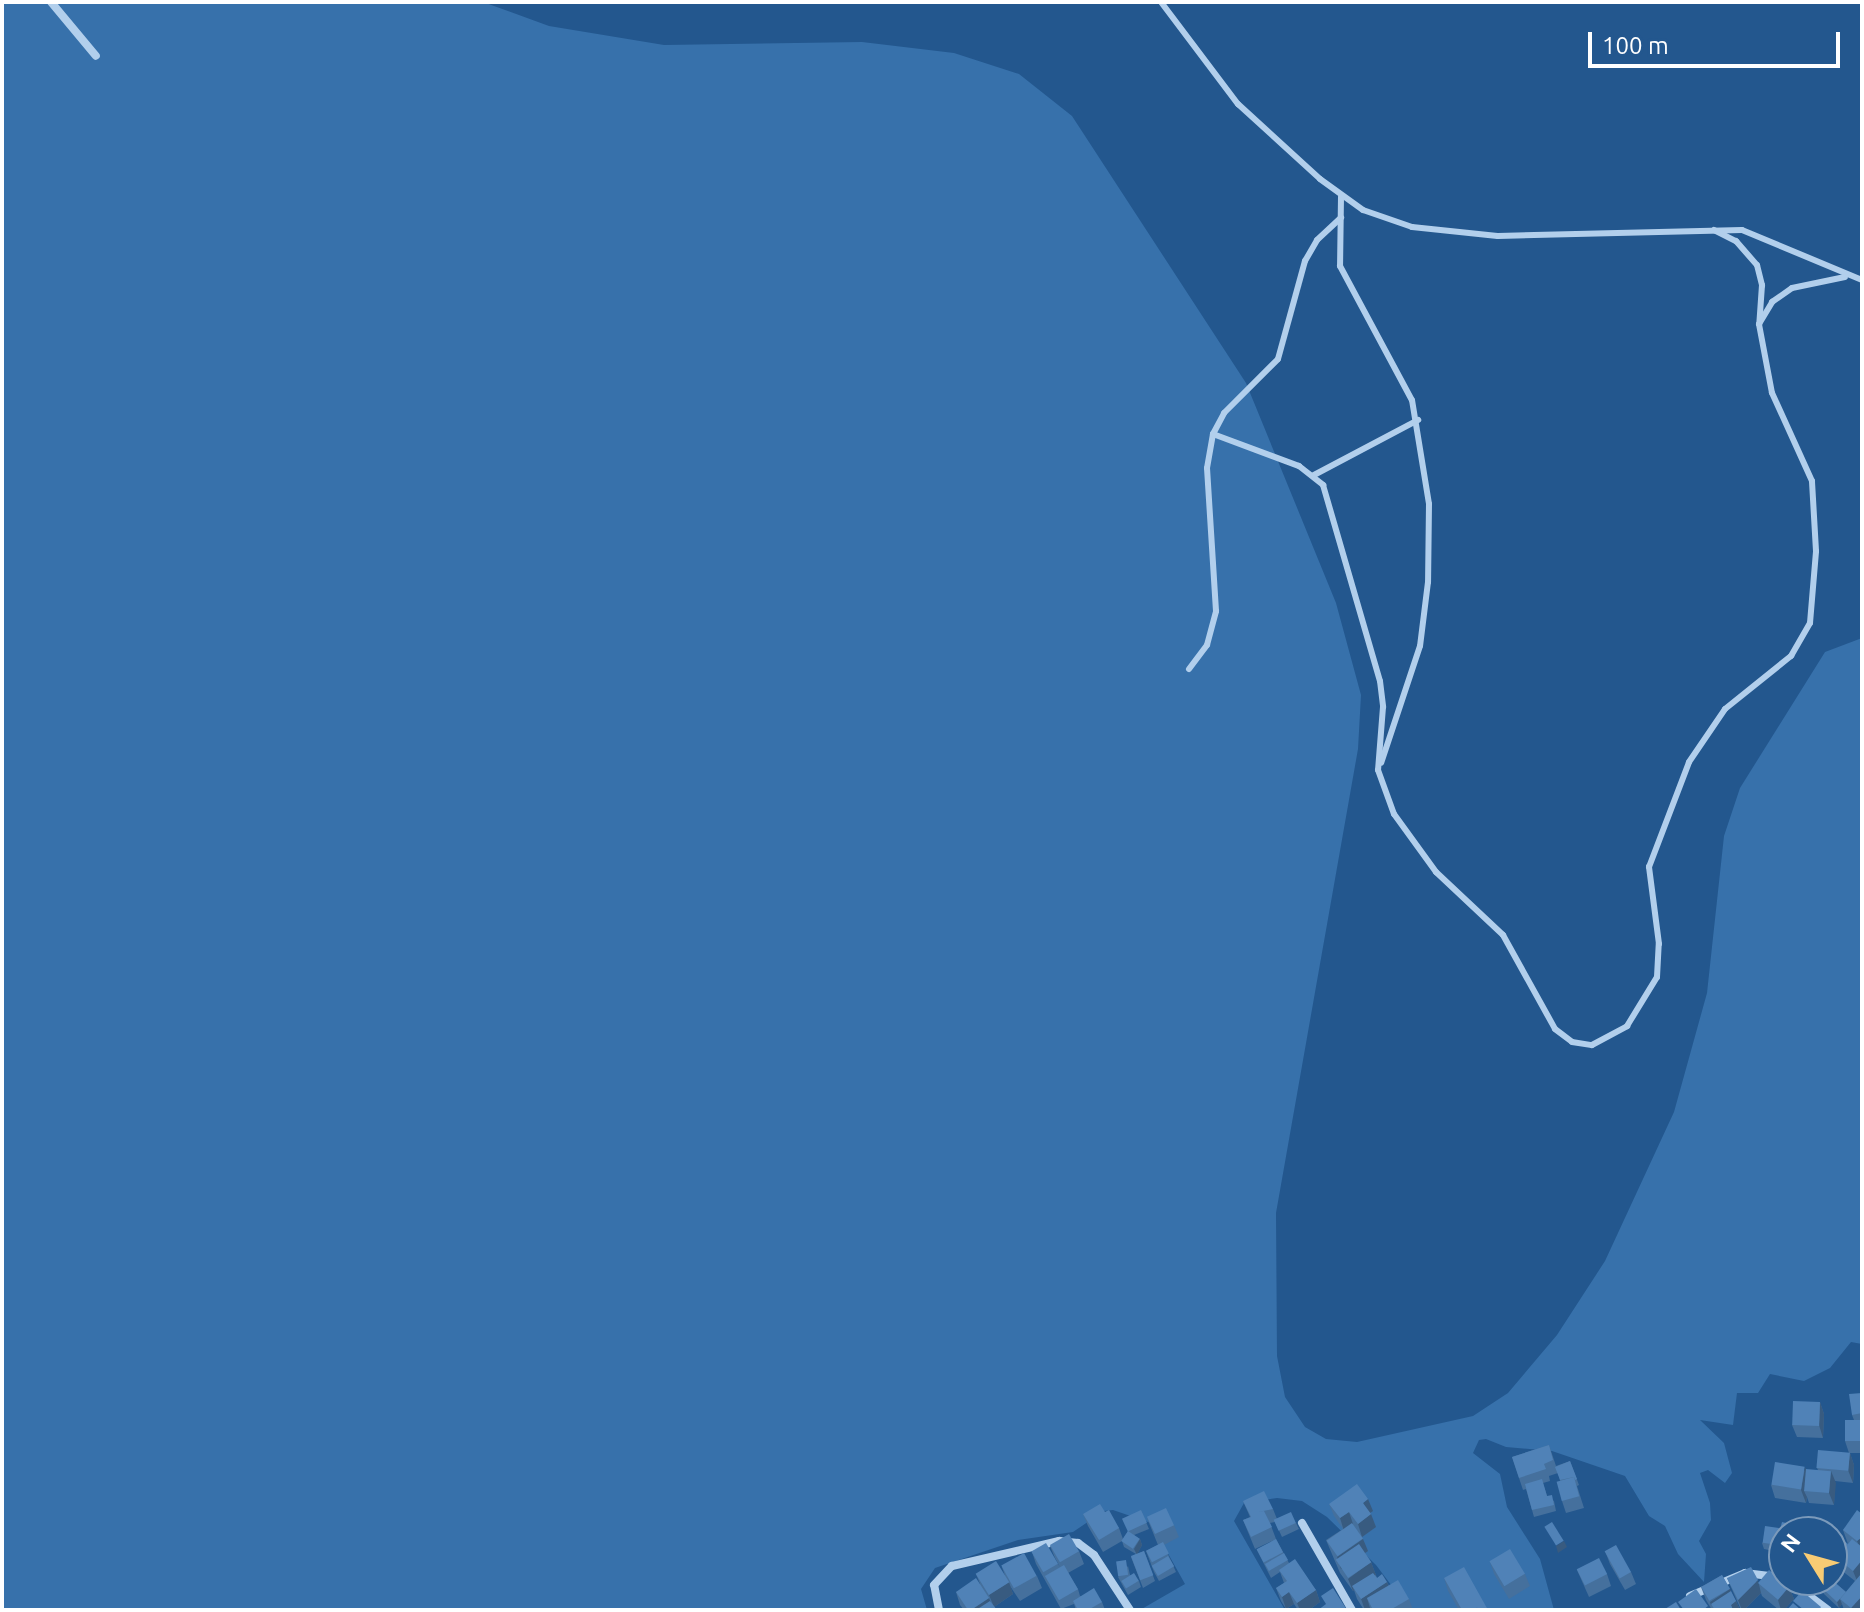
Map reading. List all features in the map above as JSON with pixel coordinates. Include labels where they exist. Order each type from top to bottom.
[{"type":"street","points":[[51,2],[96,56]]},
{"type":"street","points":[[1302,1523],[1352,1610]]},
{"type":"street","points":[[939,1610],[934,1585],[952,1566],[1059,1541],[1078,1543],[1094,1555],[1130,1610]]},
{"type":"street","points":[[1684,1599],[1745,1573],[1768,1576]]},
{"type":"street","points":[[1809,1596],[1828,1610]]},
{"type":"lane","points":[[1161,2],[1238,104],[1341,197],[1412,227],[1498,236],[1709,228],[1764,237],[1845,277],[1862,280]]},
{"type":"lane","points":[[1341,197],[1340,266],[1395,363],[1418,420],[1429,504],[1425,613],[1410,678],[1378,770]]},
{"type":"lane","points":[[1189,669],[1207,645],[1216,611],[1207,477],[1213,434],[1224,413],[1278,359],[1305,261],[1317,240],[1341,218]]},
{"type":"lane","points":[[1213,434],[1314,475],[1331,503],[1339,551],[1380,681],[1383,707],[1378,770],[1394,814],[1421,854],[1503,935],[1555,1029],[1582,1045],[1604,1041],[1627,1026],[1657,977],[1659,944],[1649,867],[1689,762],[1725,709],[1791,656],[1810,623],[1816,551],[1812,481],[1772,393],[1759,324],[1762,285],[1757,265],[1736,241],[1709,228]]},
{"type":"lane","points":[[1759,324],[1772,302],[1792,288],[1845,277]]},
{"type":"lane","points":[[1314,475],[1418,420]]},
{"type":"shaded area","points":[[2,2],[483,2],[549,26],[664,45],[862,42],[954,53],[1019,74],[1072,116],[1246,383],[1336,603],[1361,695],[1358,749],[1276,1213],[1277,1356],[1285,1397],[1305,1427],[1326,1439],[1357,1442],[1473,1416],[1508,1393],[1557,1335],[1605,1261],[1674,1112],[1707,993],[1724,836],[1740,788],[1825,652],[1862,638],[1862,1344],[1851,1342],[1830,1368],[1804,1381],[1770,1374],[1758,1393],[1737,1393],[1733,1425],[1700,1420],[1724,1443],[1732,1473],[1725,1483],[1708,1470],[1700,1473],[1710,1503],[1711,1520],[1699,1541],[1706,1554],[1704,1582],[1678,1554],[1665,1526],[1649,1516],[1625,1476],[1552,1451],[1506,1447],[1486,1439],[1479,1440],[1473,1453],[1500,1474],[1507,1507],[1540,1559],[1554,1610],[1410,1610],[1376,1565],[1327,1517],[1302,1501],[1277,1498],[1244,1503],[1234,1521],[1285,1610],[1140,1610],[1185,1584],[1151,1523],[1113,1510],[1104,1511],[1073,1532],[1018,1540],[935,1568],[921,1589],[927,1610],[2,1610]]},
{"type":"building","points":[[1862,1393],[1862,1413],[1852,1415],[1849,1394]]},
{"type":"building","points":[[1793,1401],[1820,1402],[1819,1426],[1792,1425]]},
{"type":"building","points":[[1845,1420],[1862,1420],[1862,1441],[1845,1441]]},
{"type":"building","points":[[1549,1445],[1553,1460],[1544,1464],[1546,1469],[1519,1478],[1512,1457]]},
{"type":"building","points":[[1818,1450],[1850,1453],[1848,1471],[1816,1468]]},
{"type":"building","points":[[1570,1461],[1577,1479],[1560,1480],[1555,1467]]},
{"type":"building","points":[[1775,1462],[1805,1467],[1801,1489],[1771,1485]]},
{"type":"building","points":[[1806,1469],[1831,1471],[1829,1493],[1804,1491]]},
{"type":"building","points":[[1574,1477],[1579,1496],[1562,1501],[1557,1482]]},
{"type":"building","points":[[1542,1479],[1547,1496],[1552,1495],[1554,1505],[1532,1510],[1525,1484]]},
{"type":"building","points":[[1357,1484],[1368,1499],[1363,1503],[1371,1514],[1358,1524],[1349,1512],[1340,1518],[1329,1504]]},
{"type":"building","points":[[1264,1491],[1273,1509],[1258,1512],[1264,1511],[1272,1527],[1251,1537],[1243,1520],[1251,1517],[1243,1501]]},
{"type":"building","points":[[1100,1504],[1105,1512],[1109,1510],[1119,1528],[1099,1540],[1083,1514]]},
{"type":"building","points":[[1166,1508],[1174,1525],[1155,1534],[1147,1517]]},
{"type":"building","points":[[1141,1510],[1147,1523],[1128,1532],[1122,1519]]},
{"type":"building","points":[[1857,1510],[1862,1514],[1862,1537],[1857,1541],[1848,1534],[1848,1523]]},
{"type":"building","points":[[1291,1512],[1296,1523],[1279,1531],[1274,1520]]},
{"type":"building","points":[[1552,1522],[1564,1541],[1556,1545],[1544,1527]]},
{"type":"building","points":[[1352,1523],[1363,1539],[1338,1556],[1327,1541]]},
{"type":"building","points":[[1765,1526],[1768,1526],[1768,1544],[1763,1543]]},
{"type":"building","points":[[1128,1531],[1140,1539],[1133,1549],[1121,1541]]},
{"type":"building","points":[[1069,1534],[1079,1551],[1060,1562],[1050,1545]]},
{"type":"building","points":[[1276,1539],[1283,1552],[1264,1563],[1257,1549]]},
{"type":"building","points":[[1852,1539],[1862,1547],[1862,1560],[1853,1571],[1848,1567],[1848,1544]]},
{"type":"building","points":[[1163,1542],[1169,1554],[1152,1562],[1146,1551]]},
{"type":"building","points":[[1046,1543],[1058,1564],[1043,1572],[1031,1552]]},
{"type":"building","points":[[1359,1544],[1371,1562],[1348,1578],[1336,1560]]},
{"type":"building","points":[[1616,1545],[1631,1572],[1620,1578],[1605,1551]]},
{"type":"building","points":[[1510,1549],[1525,1574],[1504,1586],[1489,1561]]},
{"type":"building","points":[[1144,1551],[1153,1575],[1140,1580],[1131,1556]]},
{"type":"building","points":[[1024,1553],[1037,1576],[1014,1588],[1001,1566]]},
{"type":"building","points":[[1284,1553],[1288,1560],[1269,1571],[1265,1564]]},
{"type":"building","points":[[1168,1556],[1174,1566],[1158,1576],[1152,1566]]},
{"type":"building","points":[[1599,1558],[1607,1574],[1585,1585],[1577,1569]]},
{"type":"building","points":[[1295,1559],[1316,1590],[1297,1603],[1289,1592],[1282,1597],[1276,1588],[1287,1581],[1279,1570]]},
{"type":"building","points":[[1126,1560],[1128,1575],[1118,1576],[1116,1561]]},
{"type":"building","points":[[996,1561],[1009,1582],[989,1595],[976,1574]]},
{"type":"building","points":[[1064,1565],[1078,1589],[1059,1600],[1045,1576]]},
{"type":"building","points":[[1464,1567],[1488,1610],[1473,1610],[1478,1607],[1462,1610],[1444,1578]]},
{"type":"building","points":[[1751,1567],[1758,1580],[1738,1600],[1727,1578]]},
{"type":"building","points":[[1768,1571],[1768,1591],[1758,1583]]},
{"type":"building","points":[[1134,1573],[1139,1581],[1126,1589],[1121,1581]]},
{"type":"building","points":[[1373,1573],[1377,1578],[1382,1574],[1387,1582],[1361,1599],[1352,1586]]},
{"type":"building","points":[[1861,1574],[1862,1596],[1851,1608],[1840,1599],[1848,1596],[1848,1589]]},
{"type":"building","points":[[1722,1575],[1730,1589],[1709,1601],[1701,1587]]},
{"type":"building","points":[[976,1578],[989,1598],[968,1610],[956,1592]]},
{"type":"building","points":[[1398,1580],[1409,1599],[1390,1610],[1373,1610],[1367,1598]]},
{"type":"building","points":[[1094,1588],[1102,1602],[1088,1610],[1078,1610],[1073,1601]]},
{"type":"building","points":[[1333,1588],[1347,1610],[1318,1610],[1326,1604],[1321,1596]]},
{"type":"building","points":[[1696,1589],[1708,1606],[1703,1610],[1684,1610],[1678,1602]]},
{"type":"building","points":[[1731,1591],[1736,1601],[1731,1605],[1733,1610],[1715,1610],[1711,1604]]},
{"type":"building","points":[[1798,1596],[1808,1596],[1821,1607],[1819,1610],[1804,1610],[1793,1601]]},
{"type":"building","points":[[990,1601],[997,1610],[976,1610]]},
{"type":"building","points":[[1676,1602],[1681,1610],[1665,1609]]},
{"type":"building","points":[[1793,1603],[1801,1610],[1787,1610]]}]
